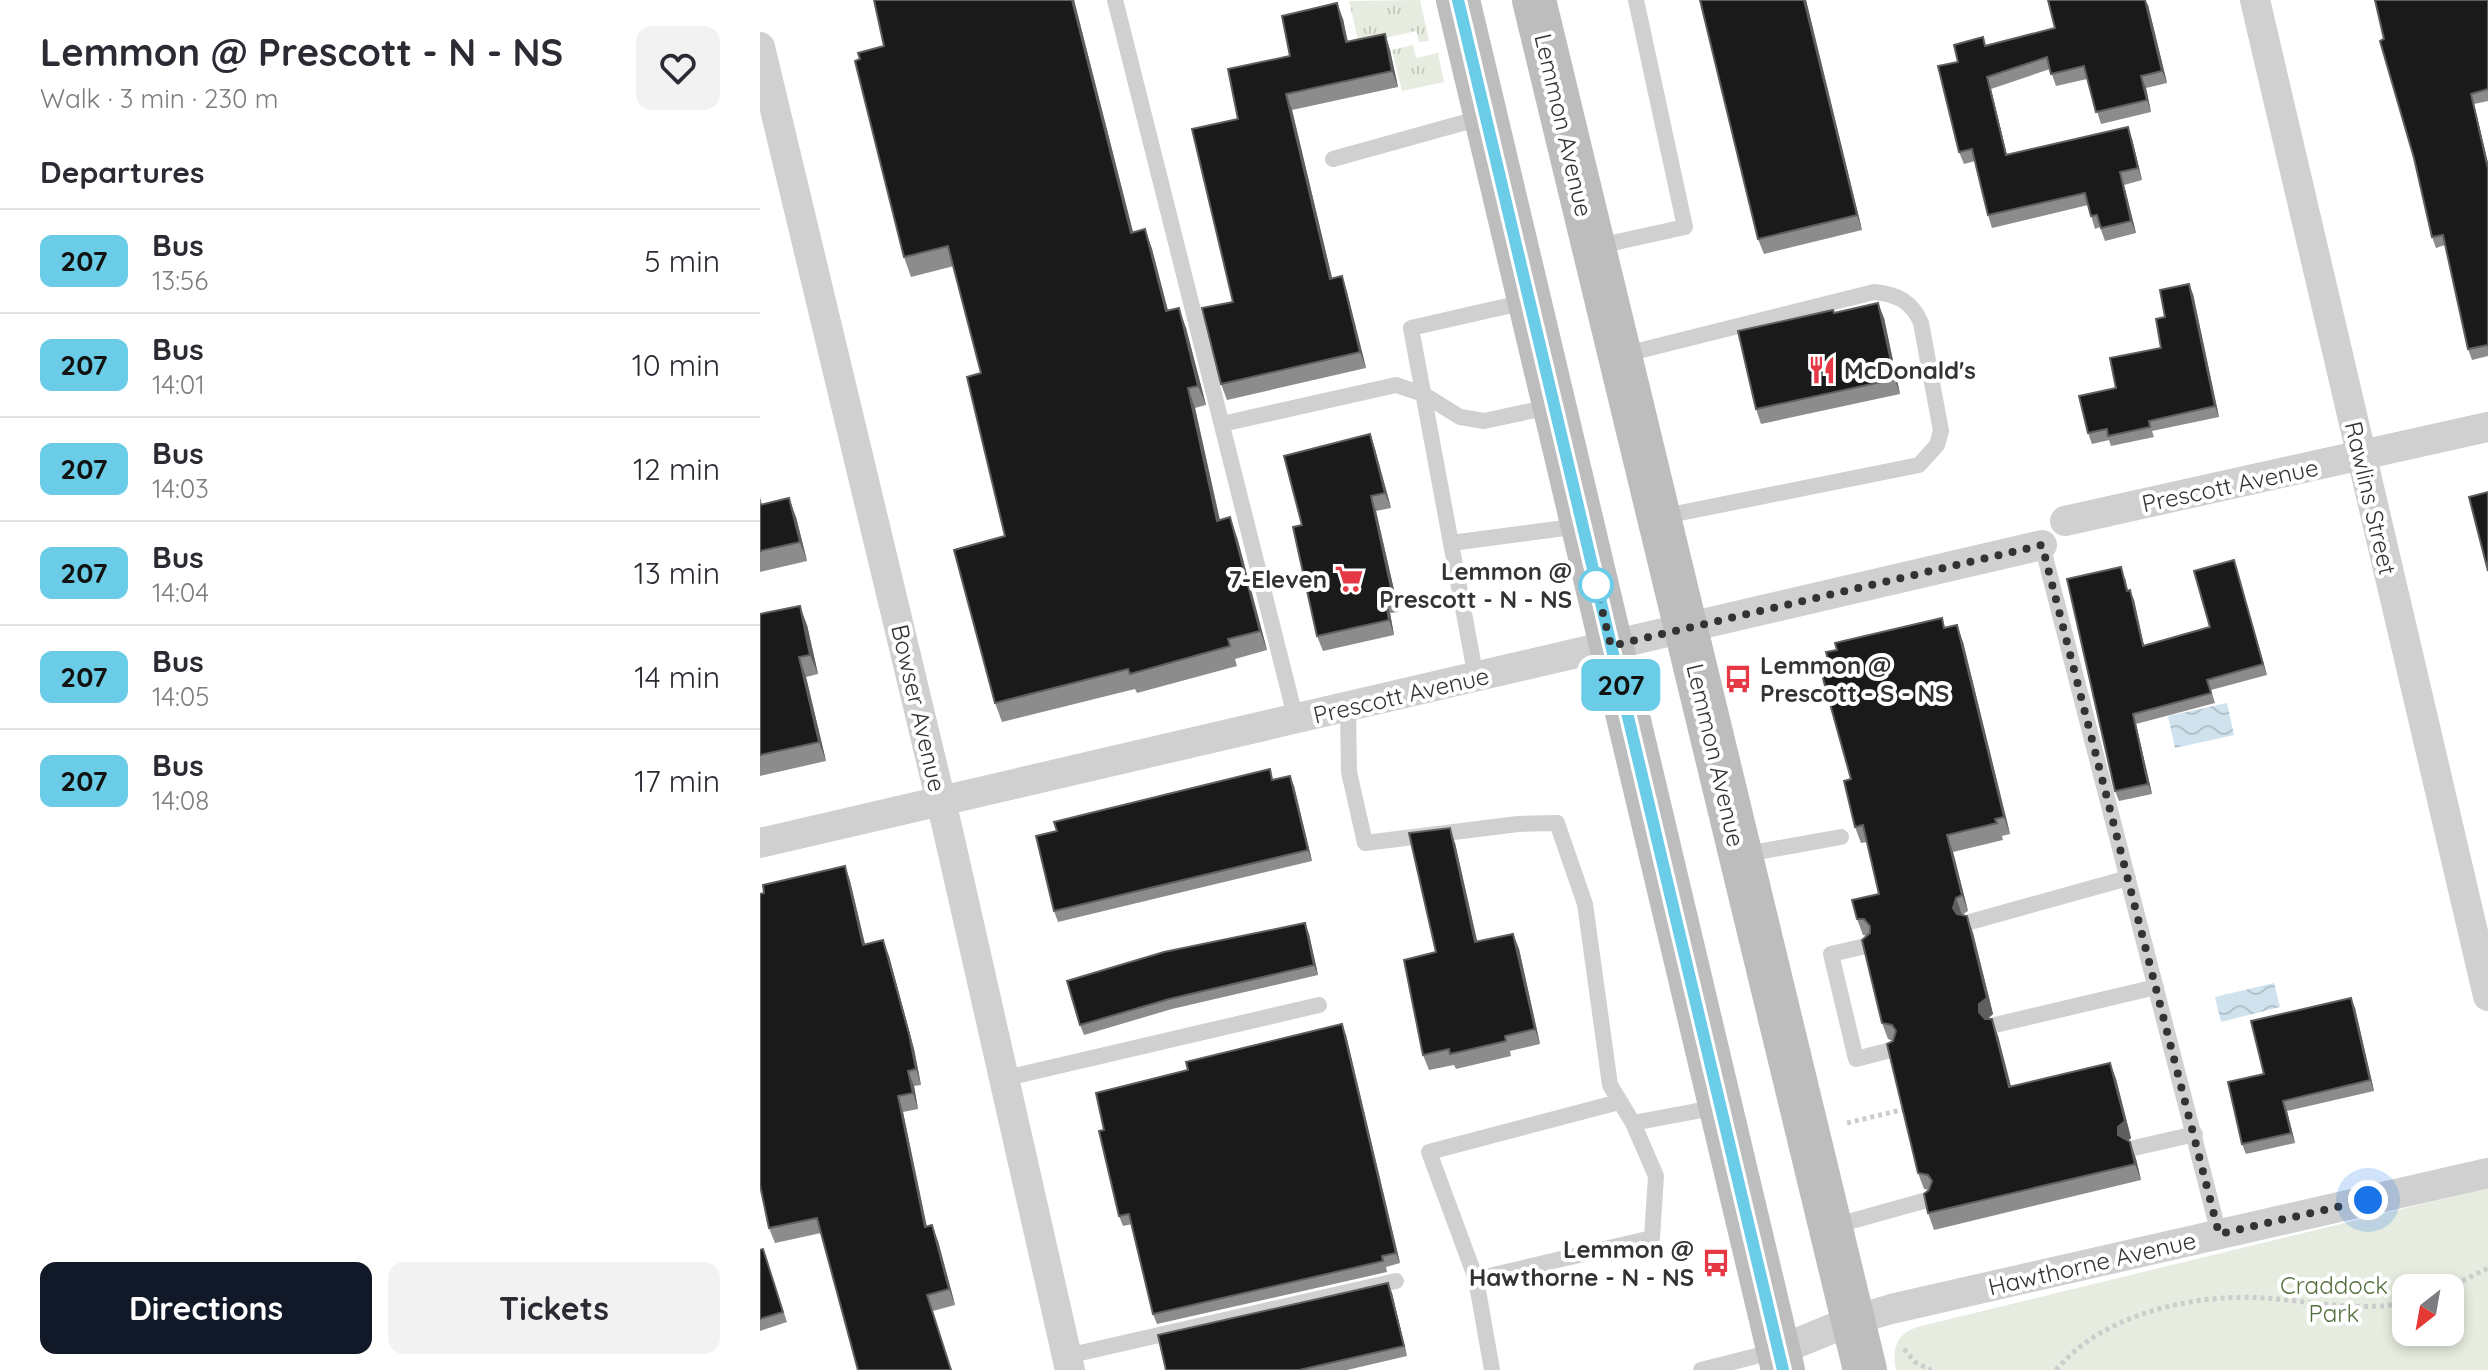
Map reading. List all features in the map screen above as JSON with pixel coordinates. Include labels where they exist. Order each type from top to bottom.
[{"type":"main road","points":[[1458,0],[1780,1360]]},
{"type":"main road","name":"Lemmon Avenue","points":[[1534,0],[1865,1370]]},
{"type":"street","name":"Rawlins Street","points":[[2255,0],[2361,457],[2480,932],[2488,996]]},
{"type":"street","name":"Bowser Avenue","points":[[760,47],[940,799],[1069,1363]]},
{"type":"street","name":"Prescott Avenue","points":[[2065,521],[2488,427]]},
{"type":"street","name":"Prescott Avenue","points":[[760,843],[2042,545]]},
{"type":"street","name":"Hawthorne Avenue","points":[[1780,1360],[1851,1321],[2488,1173]]},
{"type":"lane","points":[[1115,0],[1296,720]]},
{"type":"lane","points":[[1593,247],[1685,227],[1636,0]]},
{"type":"lane","points":[[1333,159],[1485,116]]},
{"type":"lane","points":[[1619,356],[1874,292],[1892,294],[1905,301],[1916,310],[1921,323],[1941,431],[1937,445],[1919,465],[1658,517]]},
{"type":"lane","points":[[1476,678],[1411,328],[1529,301]]},
{"type":"lane","points":[[1222,424],[1396,385],[1423,394],[1460,417],[1484,421],[1554,405]]},
{"type":"lane","points":[[1451,543],[1583,526]]},
{"type":"lane","points":[[2042,545],[2219,1234]]},
{"type":"lane","points":[[1348,708],[1349,772],[1365,843],[1518,824],[1557,823],[1585,904],[1610,1085],[1633,1123],[1656,1176],[1652,1238],[1476,1279]]},
{"type":"lane","points":[[1739,856],[1841,837]]},
{"type":"lane","points":[[1970,922],[2128,878]]},
{"type":"lane","points":[[1866,946],[1831,954],[1856,1059],[1891,1050]]},
{"type":"lane","points":[[1995,1025],[2156,987]]},
{"type":"lane","points":[[1002,1079],[1319,1005]]},
{"type":"lane","points":[[1492,1370],[1476,1279],[1429,1152],[1619,1102]]},
{"type":"lane","points":[[1633,1123],[1720,1107]]},
{"type":"lane","points":[[2134,1148],[2195,1134]]},
{"type":"lane","points":[[1829,1228],[1927,1200]]},
{"type":"lane","points":[[1069,1363],[1396,1281]]},
{"type":"lane","name":"Hawthorne Avenue","points":[[1701,1370],[1780,1360]]},
{"type":"path","points":[[1846,1123],[1905,1109]]},
{"type":"path","points":[[2464,1280],[2488,1268]]},
{"type":"path","points":[[2056,1370],[2100,1332],[2140,1313],[2239,1296],[2341,1306],[2392,1303]]},
{"type":"path","points":[[1901,1346],[1915,1362],[1931,1370]]},
{"type":"green space","points":[[1420,0],[1429,41],[1419,42],[1416,31],[1359,44],[1349,1]]},
{"type":"green space","points":[[1413,45],[1416,58],[1438,53],[1444,82],[1402,91],[1392,50]]},
{"type":"green space","name":"Craddock Park","points":[[2488,1188],[2488,1370],[1896,1370],[1897,1343],[1904,1334],[1917,1327]]},
{"type":"water","points":[[2227,703],[2234,735],[2175,748],[2168,716]]},
{"type":"water","points":[[2274,983],[2280,1007],[2221,1022],[2215,997]]},
{"type":"building","points":[[874,0],[1072,0],[1131,233],[1145,229],[1166,311],[1179,308],[1198,386],[1188,388],[1217,521],[1230,517],[1260,631],[1228,639],[1230,646],[1130,674],[1128,669],[995,703],[954,550],[1005,536],[967,377],[981,373],[948,246],[904,257],[855,61],[860,59],[858,53],[884,46]]},
{"type":"building","points":[[1700,0],[1804,0],[1857,215],[1758,239]]},
{"type":"building","points":[[2048,0],[2145,0],[2162,71],[2141,76],[2147,100],[2096,112],[2084,66],[2051,74],[2047,57],[1987,77],[2006,155],[2128,127],[2138,168],[2120,172],[2131,221],[2101,228],[2097,215],[2091,216],[2085,193],[1988,215],[1972,149],[1959,152],[1938,66],[1958,62],[1954,45],[1983,37],[1985,46],[2055,28]]},
{"type":"building","points":[[2375,0],[2488,0],[2488,89],[2471,94],[2488,169],[2488,345],[2468,349],[2443,235],[2432,237],[2414,158],[2380,41],[2384,39]]},
{"type":"building","points":[[1337,3],[1346,42],[1385,34],[1392,71],[1286,94],[1330,279],[1342,276],[1360,352],[1221,384],[1202,308],[1233,302],[1192,129],[1238,119],[1228,69],[1290,56],[1282,16]]},
{"type":"building","points":[[2189,284],[2215,406],[2149,421],[2150,427],[2108,436],[2107,429],[2088,433],[2079,396],[2116,388],[2110,358],[2161,348],[2156,319],[2165,317],[2160,290]]},
{"type":"building","name":"McDonald's","points":[[1878,303],[1895,379],[1756,409],[1738,331]]},
{"type":"building","points":[[1370,434],[1385,493],[1371,496],[1393,597],[1385,598],[1389,620],[1317,636],[1293,527],[1302,525],[1284,456]]},
{"type":"building","points":[[2488,492],[2488,571],[2469,497]]},
{"type":"building","points":[[789,498],[800,542],[760,551],[760,505]]},
{"type":"building","points":[[2234,560],[2263,664],[2207,680],[2211,693],[2133,714],[2148,784],[2115,791],[2067,579],[2121,567],[2127,591],[2130,590],[2143,646],[2210,627],[2194,571]]},
{"type":"building","points":[[800,606],[810,655],[799,657],[819,742],[760,755],[760,614]]},
{"type":"building","points":[[1942,618],[1944,628],[1957,625],[2004,817],[1995,819],[1997,823],[1947,835],[1962,895],[1956,898],[1953,908],[1957,914],[1967,916],[1987,998],[1979,1004],[1979,1012],[1985,1019],[1992,1019],[2009,1087],[2110,1063],[2125,1121],[2118,1127],[2118,1135],[2130,1142],[2135,1164],[1928,1213],[1924,1194],[1932,1181],[1928,1175],[1918,1173],[1887,1044],[1893,1041],[1896,1031],[1892,1025],[1882,1023],[1862,940],[1870,933],[1870,926],[1864,919],[1857,919],[1852,900],[1879,894],[1863,825],[1855,827],[1844,781],[1851,779],[1822,675],[1831,672],[1826,652],[1837,650],[1835,643]]},
{"type":"building","points":[[1270,769],[1272,780],[1290,776],[1308,850],[1054,911],[1036,836],[1057,831],[1054,822]]},
{"type":"building","points":[[1450,828],[1475,942],[1513,934],[1535,1029],[1505,1036],[1506,1041],[1450,1054],[1449,1049],[1423,1055],[1404,960],[1436,952],[1409,833]]},
{"type":"building","points":[[845,866],[863,945],[883,940],[909,1034],[916,1069],[908,1071],[913,1093],[898,1096],[925,1227],[932,1225],[949,1289],[927,1295],[951,1370],[858,1370],[817,1218],[769,1228],[760,1185],[760,894],[764,893],[763,885]]},
{"type":"building","points":[[1305,923],[1314,965],[1169,999],[1080,1025],[1067,981],[1164,952]]},
{"type":"building","points":[[2351,998],[2370,1080],[2283,1101],[2291,1133],[2242,1144],[2228,1082],[2264,1074],[2251,1021]]},
{"type":"building","points":[[1342,1024],[1396,1253],[1382,1256],[1383,1261],[1153,1314],[1129,1214],[1119,1216],[1099,1131],[1104,1130],[1096,1093],[1188,1070],[1186,1062]]},
{"type":"building","points":[[763,1249],[783,1312],[760,1319],[760,1250]]},
{"type":"building","points":[[1388,1283],[1404,1346],[1299,1370],[1166,1370],[1158,1335]]},
{"type":"bus line","name":"207","points":[[1458,0],[1783,1370]]},
{"type":"place","name":"McDonald's","points":[[1822,370]]},
{"type":"place","name":"7-Eleven","points":[[1349,579]]},
{"type":"place","name":"Lemmon @ Prescott - N - NS","points":[[1596,585]]},
{"type":"place","name":"Lemmon @ Prescott - S - NS","points":[[1738,679]]},
{"type":"place","name":"Lemmon @ Hawthorne - N - NS","points":[[1716,1263]]},
{"type":"route","points":[[1596,585],[1611,646],[2042,545],[2219,1234],[2368,1200]]}]
